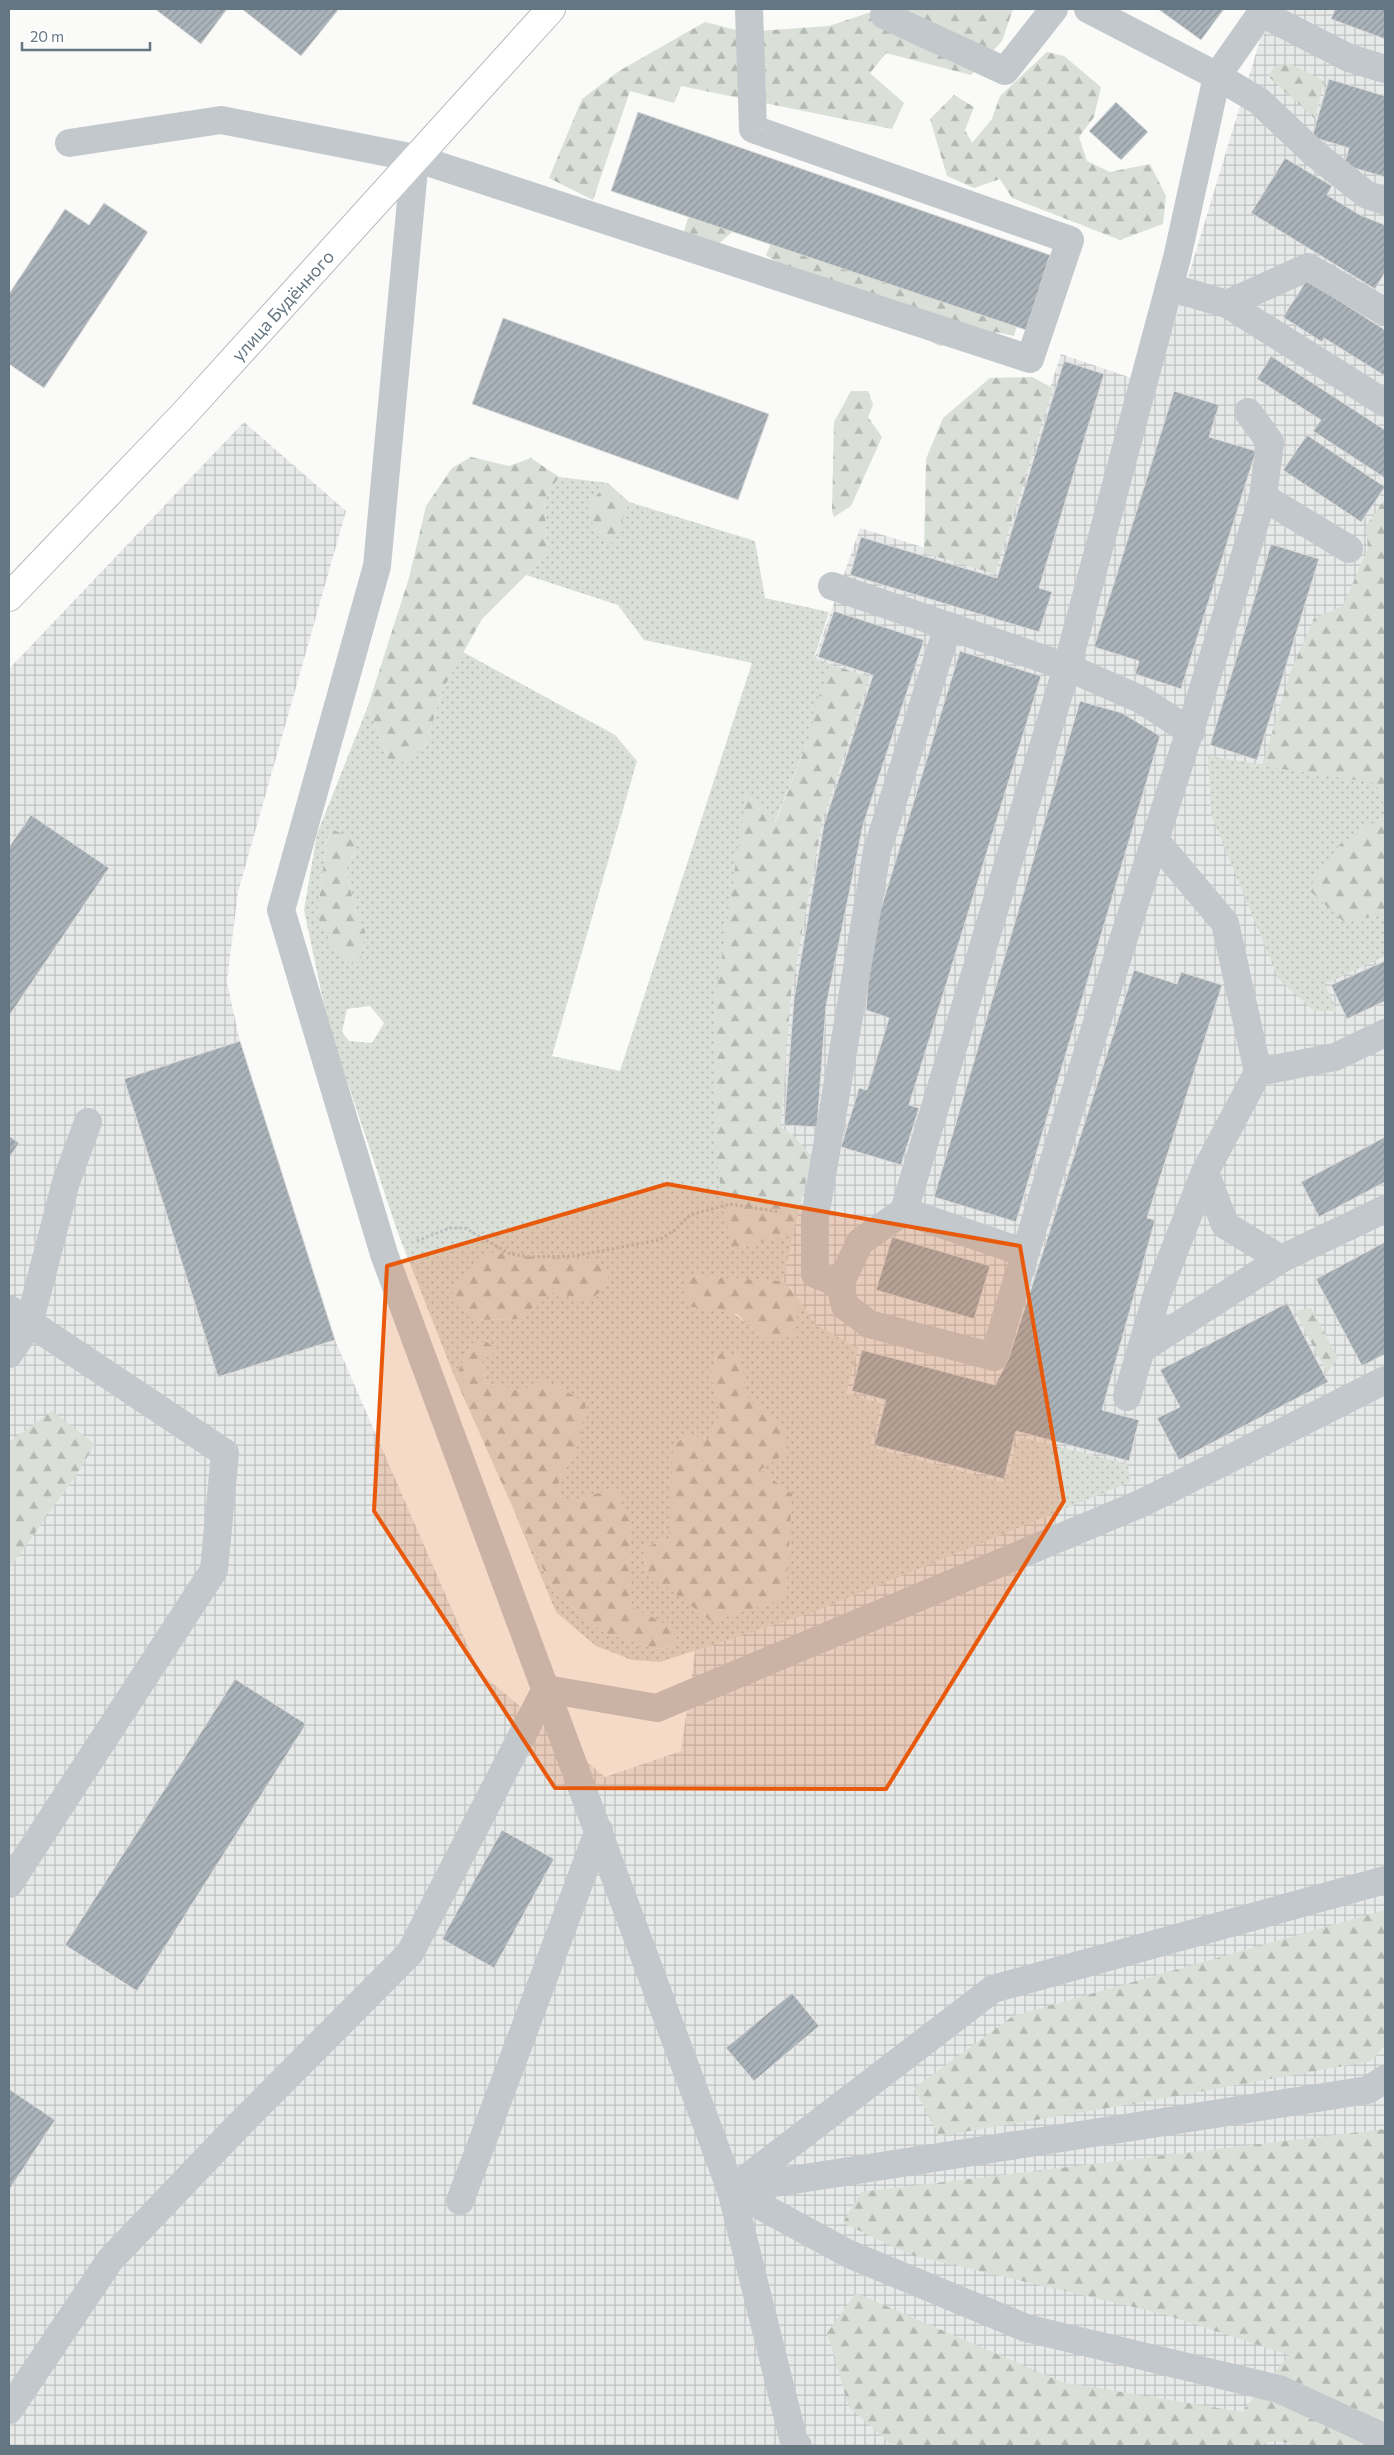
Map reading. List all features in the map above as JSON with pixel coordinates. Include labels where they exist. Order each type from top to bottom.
[{"type":"main road","name":"улица Будённого","points":[[9,597],[185,413],[551,9]]},
{"type":"street","points":[[69,143],[221,120],[415,158],[1030,359],[1070,240],[753,129],[749,9]]},
{"type":"street","points":[[881,11],[1005,71],[1054,9]]},
{"type":"street","points":[[1088,9],[1217,76],[1259,101],[1314,153],[1367,195],[1385,201]]},
{"type":"street","points":[[1248,412],[1270,442],[1263,497],[994,1357],[869,1324],[845,1306],[840,1284],[860,1242],[904,1211],[1067,667],[1169,287],[1217,76],[1262,11],[1349,58],[1385,69]]},
{"type":"street","points":[[415,158],[377,566],[281,910],[384,1254],[731,2190],[794,2442],[798,2446]]},
{"type":"street","points":[[1227,304],[1308,267],[1385,312]]},
{"type":"street","points":[[1169,287],[1227,304],[1385,403]]},
{"type":"street","points":[[1263,497],[1349,549]]},
{"type":"street","points":[[832,586],[1067,667],[1142,700],[1191,732]]},
{"type":"street","points":[[840,1284],[815,1274],[815,1217],[877,851],[948,626]]},
{"type":"street","points":[[1127,1397],[1157,1296],[1205,1172],[1258,1072],[1225,923],[1156,841]]},
{"type":"street","points":[[1258,1072],[1335,1057],[1385,1033]]},
{"type":"street","points":[[9,1354],[19,1316],[88,1122]]},
{"type":"street","points":[[1205,1172],[1225,1225],[1281,1259]]},
{"type":"street","points":[[1142,1349],[1281,1259],[1385,1209]]},
{"type":"street","points":[[904,1211],[1025,1253]]},
{"type":"street","points":[[9,1884],[214,1570],[225,1453],[19,1316]]},
{"type":"street","points":[[546,1689],[657,1708],[1142,1503],[1385,1380]]},
{"type":"street","points":[[9,2410],[110,2260],[237,2127],[410,1953],[546,1689]]},
{"type":"street","points":[[460,2201],[599,1830]]},
{"type":"street","points":[[731,2190],[993,1989],[1385,1880]]},
{"type":"street","points":[[731,2190],[1368,2090],[1385,2079]]},
{"type":"street","points":[[731,2190],[849,2254],[1026,2328],[1279,2389],[1385,2438]]},
{"type":"path","points":[[384,1254],[450,1228],[465,1228],[510,1254],[530,1257],[564,1256],[659,1240],[675,1230],[690,1214],[730,1204],[815,1217]]},
{"type":"highlighted area","points":[[667,1184],[1020,1246],[1064,1501],[886,1789],[555,1788],[374,1511],[387,1266]]},
{"type":"shaded area","points":[[1282,9],[1385,9],[1385,2446],[9,2446],[9,669],[244,422],[346,511],[238,892],[227,982],[240,1042],[335,1340],[479,1672],[605,1777],[681,1751],[788,999],[813,663],[860,528],[992,568],[1061,354],[1155,386],[1260,40]]},
{"type":"green space","points":[[880,9],[1013,9],[1002,41],[971,75],[886,53],[870,73],[904,103],[892,129],[681,86],[674,103],[630,91],[593,200],[549,178],[582,99],[619,71],[705,22],[744,32],[829,26]]},
{"type":"green space","points":[[1047,52],[1064,56],[1101,87],[1094,117],[1079,137],[1087,161],[1110,172],[1150,164],[1166,196],[1163,224],[1120,240],[1012,198],[1000,179],[974,188],[947,176],[930,119],[954,95],[974,107],[965,130],[972,143],[992,119],[1000,96]]},
{"type":"green space","points":[[1289,63],[1324,81],[1315,119],[1268,76],[1275,66]]},
{"type":"green space","points":[[718,207],[738,227],[716,246],[682,238],[688,218]]},
{"type":"green space","points":[[776,232],[1020,313],[1014,336],[996,332],[985,339],[939,346],[885,316],[816,289],[766,255]]},
{"type":"green space","points":[[1032,377],[1053,388],[995,574],[924,553],[926,459],[943,418],[990,378]]},
{"type":"green space","points":[[851,391],[868,391],[873,405],[868,417],[882,437],[851,506],[834,517],[832,511],[834,422]]},
{"type":"green space","points":[[471,457],[509,466],[531,458],[559,477],[544,499],[548,553],[482,619],[443,689],[425,747],[406,763],[388,759],[368,706],[409,578],[426,506],[452,468]]},
{"type":"green space","points":[[559,477],[608,483],[587,507],[613,543],[629,502],[755,541],[765,598],[829,612],[814,658],[832,665],[814,709],[812,731],[774,824],[746,795],[731,1249],[793,1234],[783,1281],[688,1276],[766,1340],[794,1335],[799,1300],[816,1325],[858,1348],[846,1393],[882,1404],[870,1447],[1005,1483],[1019,1437],[1128,1464],[1130,1482],[813,1612],[660,1662],[632,1660],[596,1646],[556,1612],[512,1506],[555,1593],[603,1632],[655,1649],[676,1647],[631,1607],[630,1519],[563,1502],[558,1484],[579,1441],[522,1391],[486,1383],[482,1361],[472,1343],[455,1378],[398,1233],[328,1024],[304,910],[317,834],[368,706],[388,759],[425,747],[443,689],[463,652],[615,735],[637,761],[552,1056],[620,1071],[752,663],[644,640],[618,605],[526,575],[548,553],[544,499]],"holes":[[[333,830],[356,852],[346,869],[356,913],[365,931],[317,916],[327,839]],[[370,1006],[384,1023],[372,1043],[349,1041],[342,1032],[347,1009]],[[491,1253],[540,1258],[555,1291],[517,1319],[471,1320]],[[717,1353],[739,1356],[748,1399],[783,1424],[787,1452],[760,1470],[647,1572],[643,1548],[669,1539],[684,1436],[709,1439],[721,1411],[711,1376]]]},
{"type":"green space","points":[[608,483],[629,502],[614,543],[597,535],[586,507]]},
{"type":"green space","points":[[1385,499],[1385,807],[1376,783],[1262,766],[1290,673],[1314,618],[1343,606],[1368,548],[1366,526]]},
{"type":"green space","points":[[832,665],[870,677],[822,822],[791,993],[781,1127],[794,1136],[812,1157],[793,1234],[731,1249],[717,1164],[715,1003],[746,795],[775,823],[812,731],[814,709]]},
{"type":"green space","points":[[1208,756],[1376,783],[1385,807],[1385,816],[1340,844],[1344,922],[1385,914],[1385,956],[1325,984],[1337,1011],[1314,1011],[1278,978],[1211,814]]},
{"type":"green space","points":[[1385,816],[1385,914],[1344,922],[1308,889],[1340,844]]},
{"type":"green space","points":[[333,830],[352,838],[356,852],[346,869],[356,913],[365,931],[360,961],[349,963],[335,950],[317,916],[327,839]]},
{"type":"green space","points":[[491,1253],[599,1262],[610,1273],[602,1291],[586,1302],[555,1291],[518,1319],[471,1320],[452,1292],[461,1280]]},
{"type":"green space","points":[[687,1276],[783,1281],[799,1300],[794,1336],[766,1340],[737,1314],[686,1306]]},
{"type":"green space","points":[[1311,1308],[1338,1358],[1327,1373],[1295,1311]]},
{"type":"green space","points":[[487,1342],[497,1350],[482,1361],[486,1383],[522,1391],[544,1378],[586,1403],[579,1441],[558,1484],[563,1502],[615,1489],[630,1519],[632,1607],[677,1630],[676,1647],[654,1649],[603,1632],[555,1593],[512,1506],[455,1378],[472,1343]]},
{"type":"green space","points":[[717,1353],[740,1356],[748,1399],[783,1424],[787,1452],[760,1470],[792,1494],[786,1599],[711,1621],[647,1572],[643,1548],[669,1539],[673,1448],[684,1436],[709,1439],[721,1411],[711,1376]]},
{"type":"green space","points":[[52,1411],[95,1444],[77,1474],[9,1569],[9,1442]]},
{"type":"green space","points":[[1385,1910],[1385,2045],[1371,2061],[1138,2103],[939,2136],[914,2088],[1013,2016]]},
{"type":"green space","points":[[1385,2129],[1385,2446],[1307,2446],[1275,2441],[1255,2446],[893,2446],[849,2407],[827,2333],[856,2293],[1062,2382],[1242,2412],[1289,2355],[1163,2314],[911,2255],[843,2223],[861,2192]]},
{"type":"building","points":[[155,9],[227,9],[201,44]]},
{"type":"building","points":[[242,9],[339,9],[301,56]]},
{"type":"building","points":[[1158,9],[1224,9],[1201,40]]},
{"type":"building","points":[[1335,9],[1385,9],[1385,39],[1331,19]]},
{"type":"building","points":[[1329,79],[1385,96],[1385,177],[1344,165],[1349,148],[1312,137]]},
{"type":"building","points":[[1116,102],[1148,132],[1121,160],[1089,131]]},
{"type":"building","points":[[638,112],[1050,255],[1026,330],[611,191]]},
{"type":"building","points":[[1285,158],[1332,186],[1327,195],[1360,215],[1385,225],[1385,272],[1375,289],[1251,213]]},
{"type":"building","points":[[104,203],[148,232],[44,388],[9,364],[9,294],[65,209],[89,225]]},
{"type":"building","points":[[1307,280],[1385,330],[1385,376],[1324,338],[1322,342],[1283,317]]},
{"type":"building","points":[[503,318],[769,414],[738,500],[472,404]]},
{"type":"building","points":[[1271,356],[1385,430],[1385,478],[1313,431],[1321,420],[1257,379]]},
{"type":"building","points":[[1064,361],[1104,374],[1039,588],[1052,592],[1039,632],[850,575],[861,537],[997,578]]},
{"type":"building","points":[[1174,391],[1219,405],[1209,437],[1256,451],[1181,689],[1135,674],[1139,661],[1094,647]]},
{"type":"building","points":[[1307,435],[1385,487],[1361,522],[1283,470]]},
{"type":"building","points":[[1271,544],[1319,559],[1257,760],[1210,745]]},
{"type":"building","points":[[834,611],[924,640],[863,825],[826,1006],[817,1127],[784,1125],[794,999],[824,824],[873,675],[818,657]]},
{"type":"building","points":[[960,651],[1041,676],[909,1105],[919,1108],[901,1165],[841,1147],[859,1088],[867,1090],[889,1018],[866,1010],[871,941]]},
{"type":"building","points":[[1080,701],[1122,713],[1160,736],[1016,1222],[934,1197]]},
{"type":"building","points":[[31,815],[109,868],[9,1016],[9,847]]},
{"type":"building","points":[[1385,961],[1385,1001],[1347,1019],[1331,985]]},
{"type":"building","points":[[1134,970],[1177,984],[1181,972],[1222,985],[1147,1218],[1155,1220],[1102,1410],[1139,1420],[1129,1461],[1016,1431],[1004,1479],[874,1445],[886,1400],[852,1391],[862,1350],[995,1385],[1008,1360]]},
{"type":"building","points":[[240,1041],[335,1340],[218,1377],[124,1079]]},
{"type":"building","points":[[9,1136],[19,1143],[9,1158]]},
{"type":"building","points":[[1385,1137],[1385,1182],[1319,1217],[1301,1182]]},
{"type":"building","points":[[892,1237],[990,1266],[974,1319],[876,1290]]},
{"type":"building","points":[[1385,1242],[1385,1354],[1362,1366],[1316,1279]]},
{"type":"building","points":[[1287,1303],[1328,1382],[1179,1460],[1157,1418],[1180,1407],[1160,1370]]},
{"type":"building","points":[[235,1679],[306,1724],[137,1991],[65,1945]]},
{"type":"building","points":[[502,1830],[554,1859],[494,1968],[442,1939]]},
{"type":"building","points":[[792,1993],[819,2026],[754,2081],[726,2048]]},
{"type":"building","points":[[9,2089],[55,2120],[9,2190]]}]
